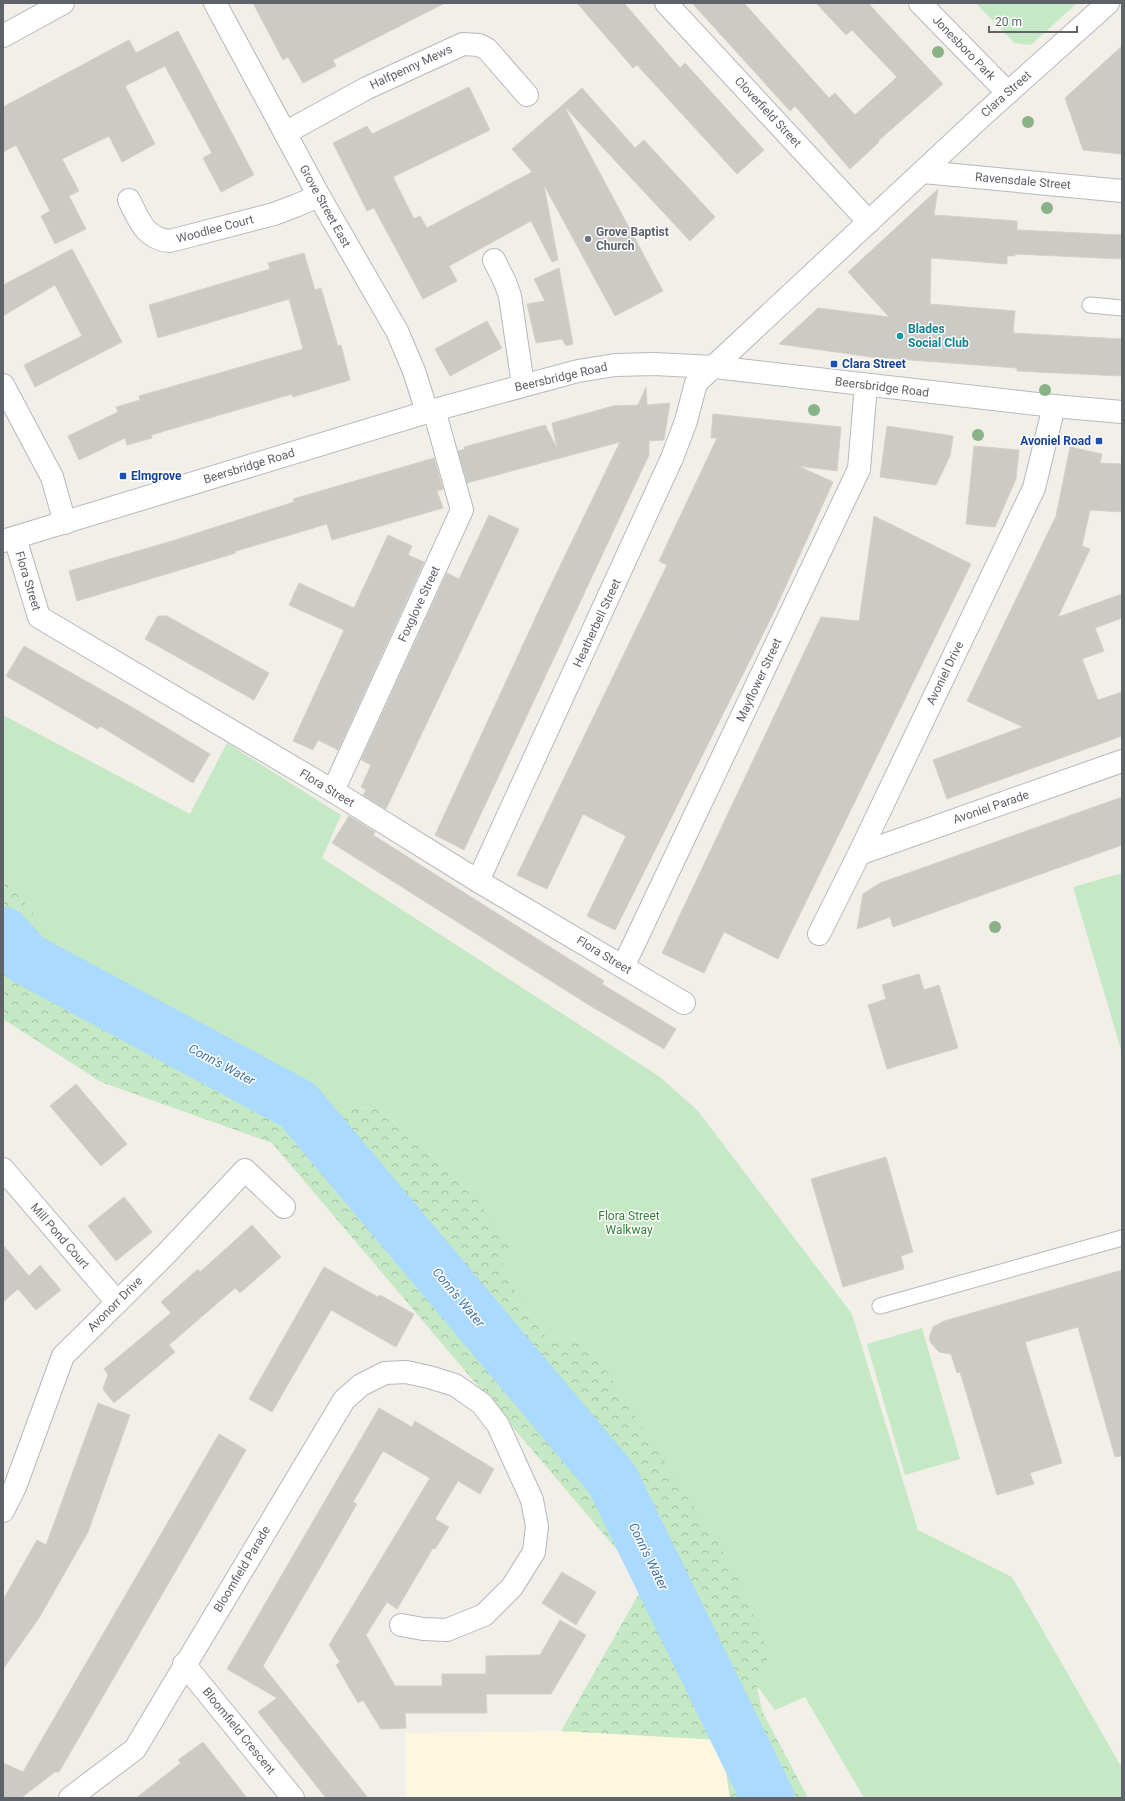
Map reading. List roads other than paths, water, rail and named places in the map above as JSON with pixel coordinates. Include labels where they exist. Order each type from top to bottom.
[{"type":"street","name":"Grove Street East","points":[[215,3],[319,196],[397,331],[430,411]]},
{"type":"street","name":"Cloverfield Street","points":[[666,3],[869,222]]},
{"type":"street","name":"Jonesboro Park","points":[[920,3],[1008,93]]},
{"type":"street","name":"Clara Street","points":[[714,367],[1008,93],[1108,3]]},
{"type":"street","points":[[3,36],[49,6]]},
{"type":"street","name":"Halfpenny Mews","points":[[285,133],[367,88],[463,44],[479,45],[487,50],[526,96]]},
{"type":"street","name":"Ravensdale Street","points":[[923,172],[1122,191]]},
{"type":"street","name":"Woodlee Court","points":[[129,200],[146,230],[157,239],[170,241],[274,214],[319,196]]},
{"type":"street","points":[[494,260],[510,296],[523,385]]},
{"type":"street","name":"Beersbridge Road","points":[[9,540],[430,411],[578,371],[615,365],[654,364],[714,367],[866,386],[1122,412]]},
{"type":"street","name":"Heatherbell Street","points":[[478,881],[672,458],[686,421],[696,383],[714,367]]},
{"type":"street","points":[[3,385],[52,477],[65,522]]},
{"type":"street","name":"Mayflower Street","points":[[623,966],[860,469],[866,386]]},
{"type":"street","name":"Avoniel Drive","points":[[819,934],[859,854],[1034,488],[1054,406]]},
{"type":"street","name":"Foxglove Street","points":[[333,791],[462,510],[430,411]]},
{"type":"street","name":"Flora Street","points":[[9,540],[39,617],[333,791],[478,881],[684,1003]]},
{"type":"street","name":"Avoniel Parade","points":[[859,854],[1122,761]]},
{"type":"street","name":"Mill Pond Court","points":[[3,1169],[117,1302]]},
{"type":"street","name":"Avonorr Drive","points":[[3,1511],[15,1487],[63,1356],[245,1170],[284,1207]]},
{"type":"street","name":"Bloomfield Parade","points":[[77,1796],[135,1749],[184,1664],[344,1400],[361,1385],[385,1373],[406,1372],[455,1385],[482,1404],[498,1425],[532,1500],[537,1526],[534,1552],[512,1587],[484,1615],[446,1630],[423,1629],[401,1625]]},
{"type":"street","name":"Bloomfield Crescent","points":[[184,1664],[293,1798]]},
{"type":"lane","points":[[1090,305],[1122,308]]},
{"type":"lane","points":[[880,1306],[1122,1238]]},
{"type":"waterway","name":"Conn's Water","points":[[3,933],[27,959],[298,1105],[612,1479],[768,1798]]},
{"type":"place","name":"Grove Baptist Church","points":[[588,239]]},
{"type":"place","name":"Blades Social Club","points":[[900,336]]},
{"type":"place","name":"Clara Street","points":[[834,364]]},
{"type":"place","name":"Avoniel Road","points":[[1099,441]]},
{"type":"place","name":"Elmgrove","points":[[123,476]]},
{"type":"park label","name":"Flora Street Walkway","points":[[629,1223]]}]
